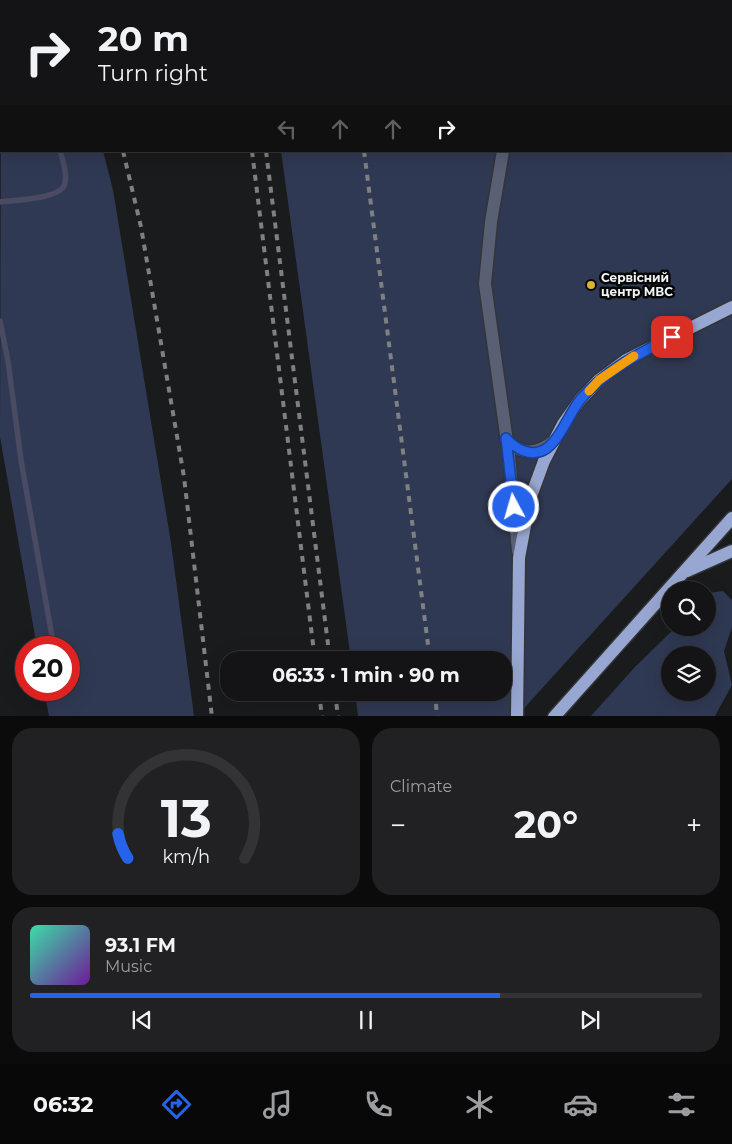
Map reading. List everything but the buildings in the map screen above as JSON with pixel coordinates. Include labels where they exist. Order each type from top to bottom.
[{"type":"main road","points":[[517,716],[519,558],[530,499],[544,461],[554,441],[580,400],[606,375],[626,360],[732,308]]},
{"type":"main road","points":[[554,716],[732,518]]},
{"type":"main road","points":[[683,573],[732,552]]},
{"type":"lane","points":[[503,152],[491,222],[484,284],[506,438],[519,558]]},
{"type":"lane","points":[[506,438],[516,448],[533,452],[544,450],[554,441]]},
{"type":"shaded area","points":[[1,152],[103,152],[113,190],[171,543],[194,716],[49,716],[46,701],[80,701],[80,636],[35,636],[0,437]]},
{"type":"shaded area","points":[[281,152],[732,152],[732,479],[517,716],[358,716],[356,701],[512,701],[512,651],[350,651]]},
{"type":"shaded area","points":[[723,591],[732,600],[732,627],[724,651],[732,685],[715,716],[591,716],[634,668],[667,636],[716,636],[716,592]]},
{"type":"waterway","points":[[0,202],[47,196],[62,188],[65,183],[65,175],[60,152]]},
{"type":"waterway","points":[[0,321],[8,361],[21,460],[52,636]]},
{"type":"railway","points":[[123,152],[141,227],[184,477],[212,716]]},
{"type":"railway","points":[[252,152],[314,651]]},
{"type":"railway","points":[[266,152],[329,651]]},
{"type":"railway","points":[[364,152],[429,651]]},
{"type":"railway","points":[[320,701],[322,716]]},
{"type":"railway","points":[[336,701],[338,716]]},
{"type":"railway","points":[[436,701],[437,716]]},
{"type":"slow traffic","points":[[589,391],[599,380],[634,356]]},
{"type":"place","name":"Сервісний центр МВС","points":[[591,285]]},
{"type":"route","points":[[514,507],[506,438],[516,448],[533,452],[544,450],[554,441],[563,424],[580,400],[599,380],[626,360],[672,337]]}]
